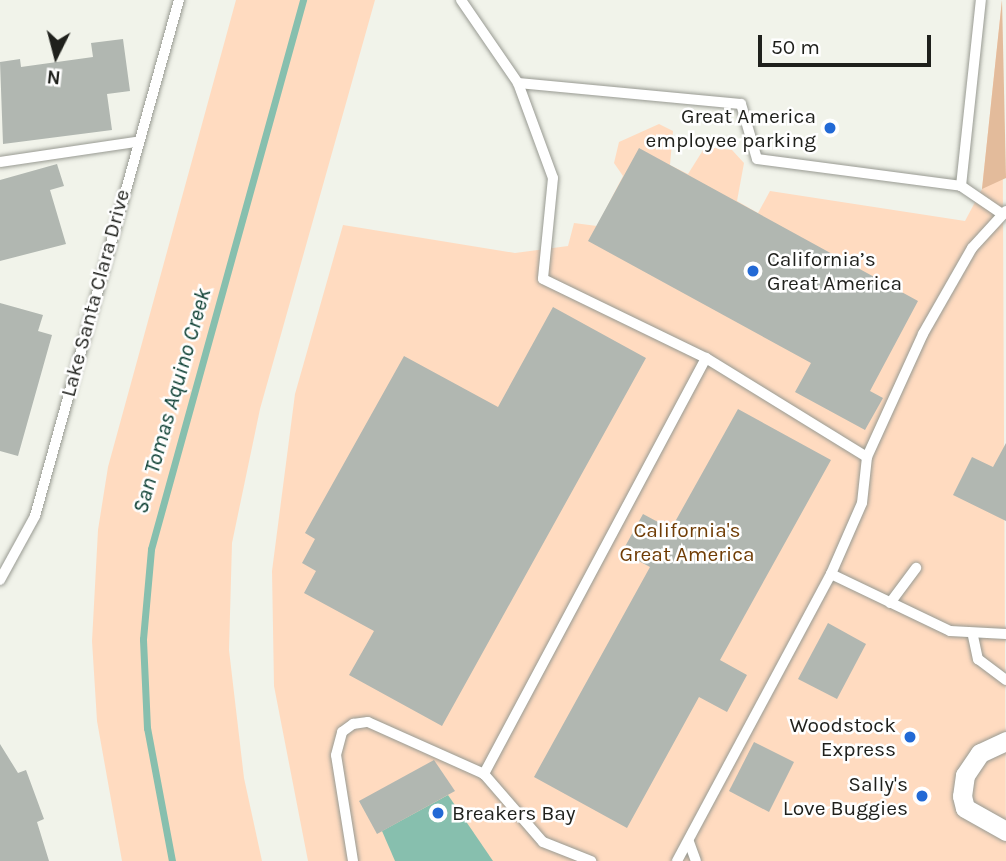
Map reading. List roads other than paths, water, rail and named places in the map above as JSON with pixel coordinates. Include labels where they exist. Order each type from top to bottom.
[{"type":"street","points":[[1006,741],[980,753],[965,775],[962,796],[965,808],[1006,831]]},
{"type":"lane","name":"Lake Santa Clara Drive","points":[[0,580],[35,516],[136,142],[179,0]]},
{"type":"lane","points":[[461,0],[518,83],[554,177],[544,279],[706,358],[867,457]]},
{"type":"lane","points":[[961,186],[981,0]]},
{"type":"lane","points":[[518,83],[741,104],[757,159],[961,186],[1004,212],[972,248],[923,334],[867,457],[862,503],[831,574],[677,861]]},
{"type":"lane","points":[[0,162],[136,142]]},
{"type":"lane","points":[[484,774],[706,358]]},
{"type":"lane","points":[[890,603],[916,568]]},
{"type":"lane","points":[[831,574],[890,603],[973,636],[1006,634]]},
{"type":"lane","points":[[973,636],[978,659],[1006,680]]},
{"type":"lane","points":[[353,861],[336,755],[342,732],[353,724],[368,722],[484,774],[542,842],[591,861]]},
{"type":"lane","points":[[689,842],[696,861]]},
{"type":"waterway","name":"San Tomas Aquino Creek","points":[[172,861],[147,728],[143,639],[151,549],[303,0]]},
{"type":"place","name":"Great America employee parking","points":[[830,128]]},
{"type":"place","name":"California’s Great America","points":[[753,271]]},
{"type":"place","name":"Woodstock Express","points":[[910,737]]},
{"type":"place","name":"Sally's Love Buggies","points":[[922,796]]},
{"type":"place","name":"Breakers Bay","points":[[438,813]]},
{"type":"park label","name":"California's Great America","points":[[687,542]]}]
